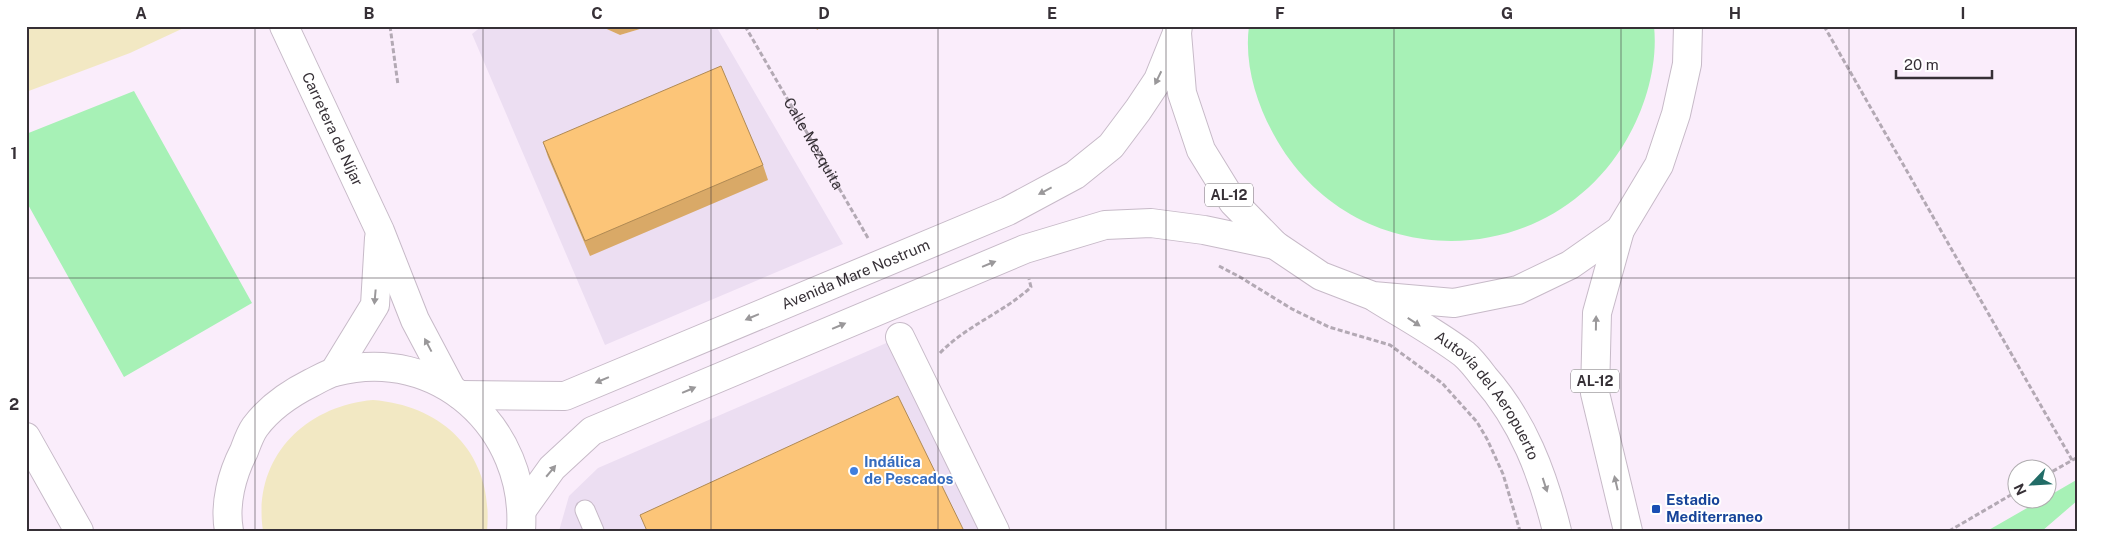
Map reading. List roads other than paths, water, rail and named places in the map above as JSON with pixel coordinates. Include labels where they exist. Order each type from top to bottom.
[{"type":"main road","name":"Carretera de Níjar","points":[[284,26],[380,231],[415,320],[456,391]]},
{"type":"main road","name":"AL-12","points":[[1628,531],[1595,393],[1597,313],[1620,230],[1659,166],[1676,114],[1687,64],[1688,26]]},
{"type":"main road","name":"AL-12","points":[[1177,30],[1182,93],[1201,150],[1233,202],[1275,245],[1321,276],[1373,296],[1454,303],[1518,290],[1570,265],[1620,230]]},
{"type":"main road","name":"Avenida Mare Nostrum","points":[[456,391],[565,396],[1008,211],[1075,175],[1111,146],[1158,80],[1177,30]]},
{"type":"main road","points":[[522,520],[552,468],[592,431],[1025,249],[1105,224],[1151,223],[1204,230],[1275,245]]},
{"type":"main road","name":"Carretera de Níjar","points":[[334,372],[375,305],[380,231]]},
{"type":"main road","name":"Autovía del Aeropuerto","points":[[1373,296],[1465,355],[1492,386],[1510,410],[1533,452],[1546,486],[1557,531]]},
{"type":"main road","points":[[900,337],[995,531]]},
{"type":"main road","points":[[229,531],[227,519],[234,470],[256,427],[291,393],[334,372],[374,367],[414,372],[456,391],[493,426],[514,466],[522,520]]},
{"type":"main road","points":[[26,437],[79,531]]},
{"type":"lane","points":[[585,510],[594,531]]},
{"type":"place","name":"Indálica de Pescados","points":[[854,471]]},
{"type":"place","name":"Estadio Mediterraneo","points":[[1656,509]]}]
